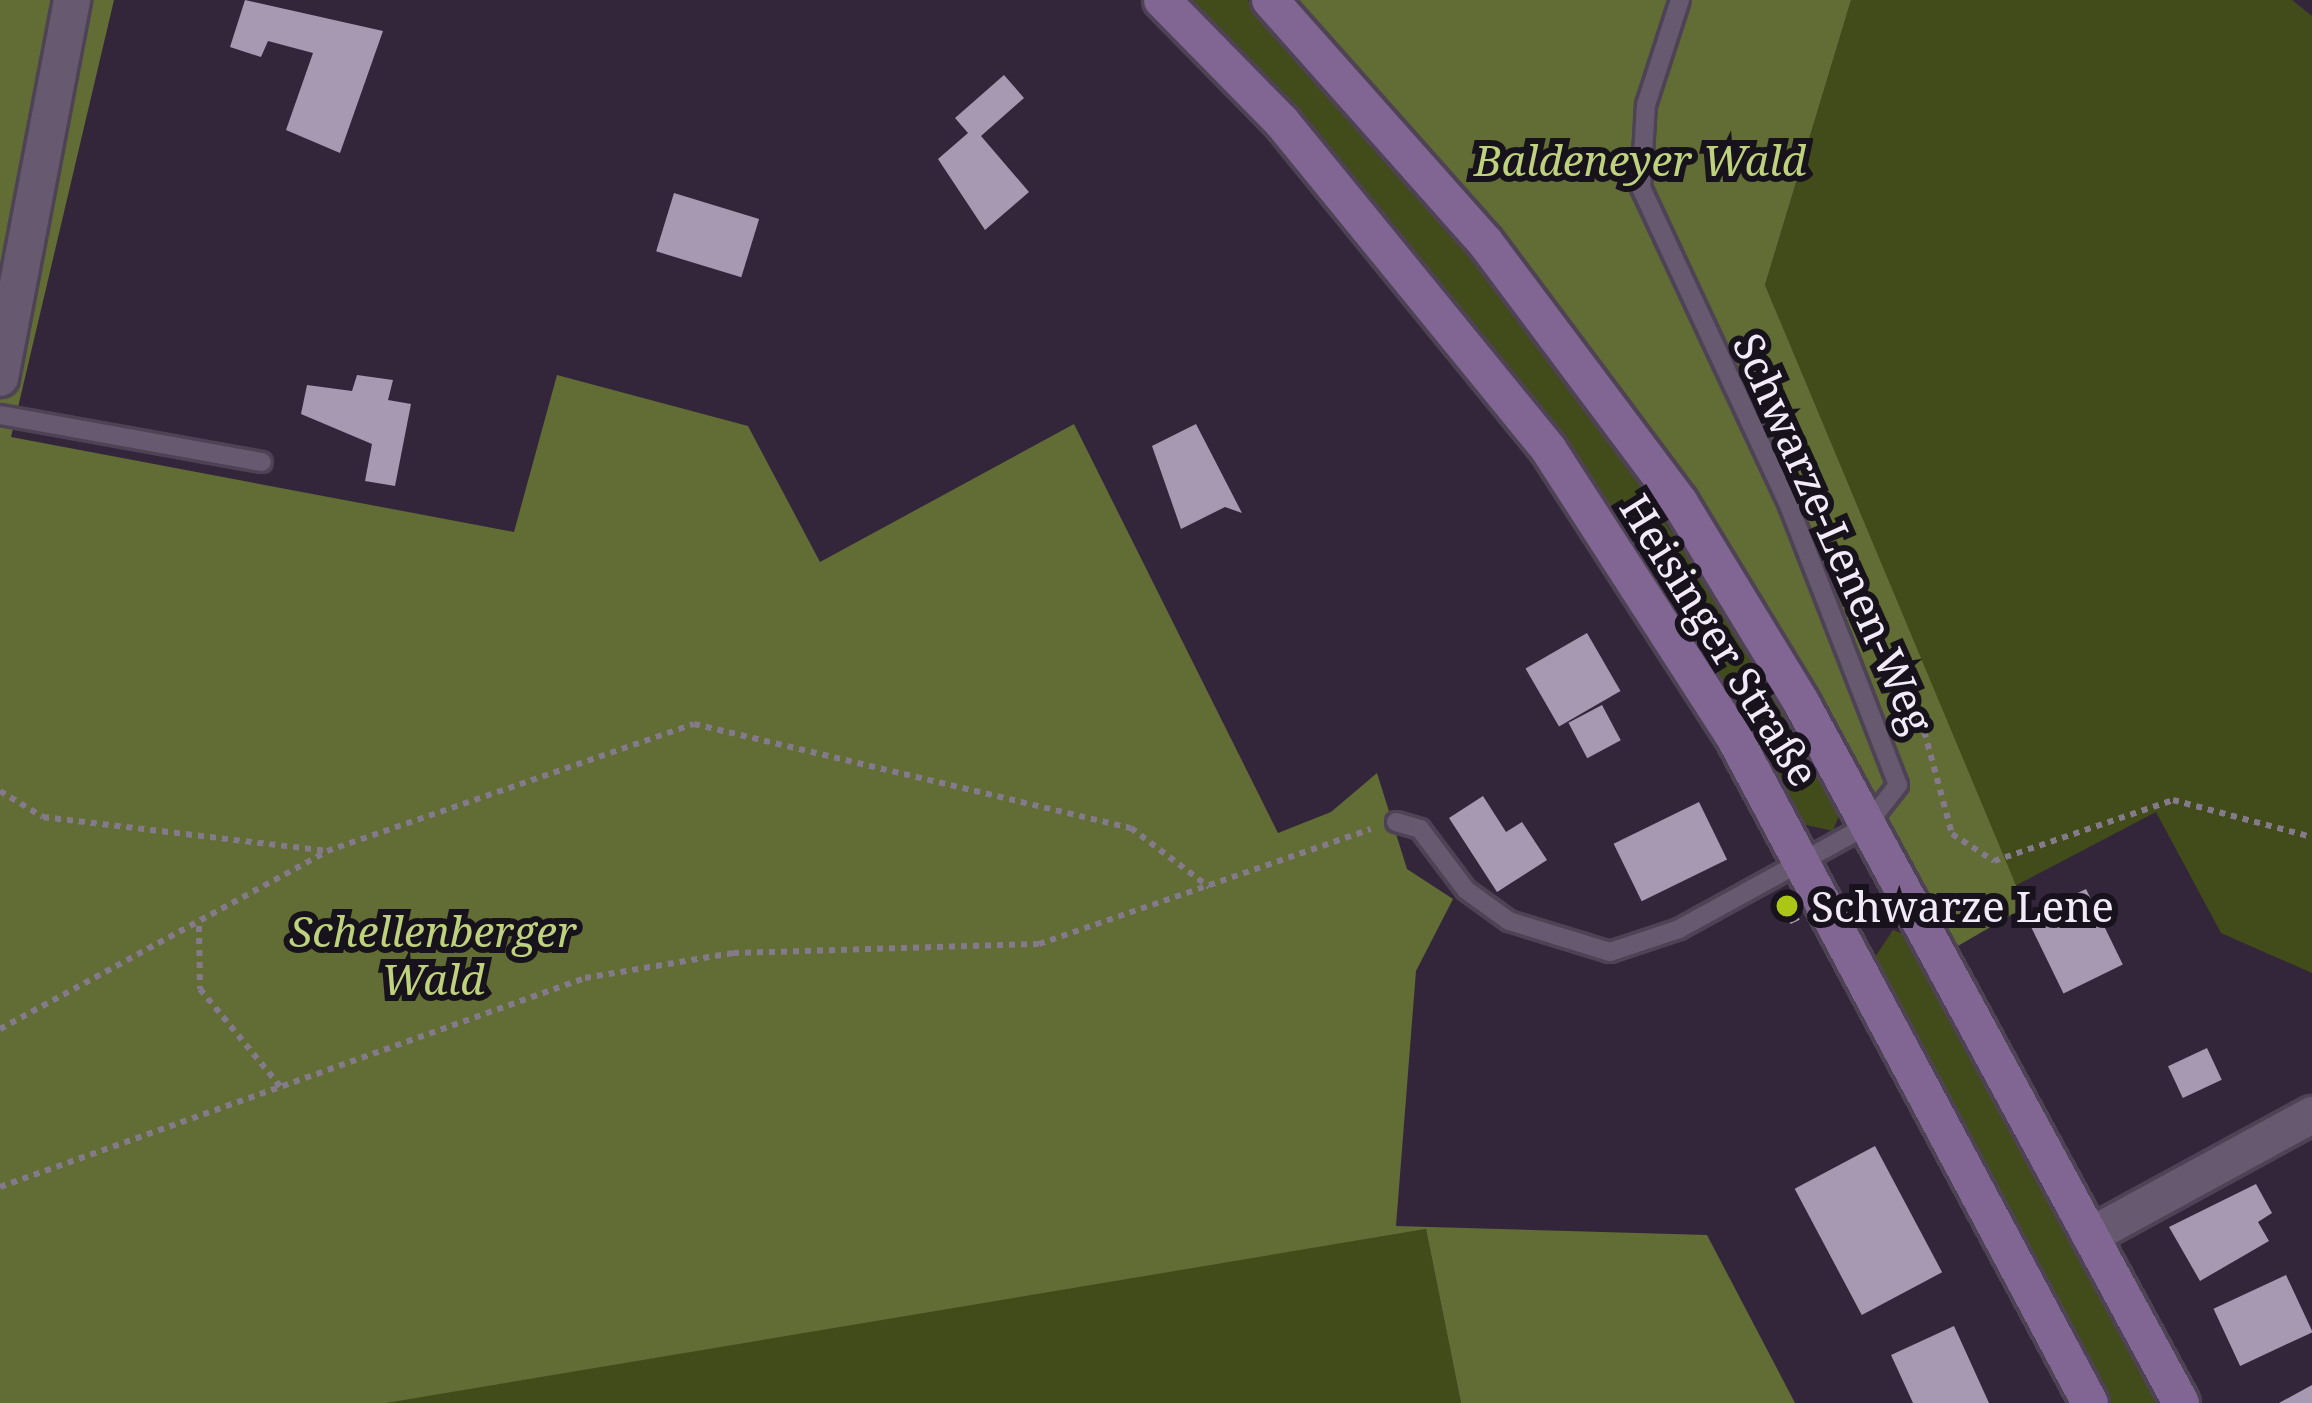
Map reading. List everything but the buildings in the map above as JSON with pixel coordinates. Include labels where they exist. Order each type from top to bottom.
[{"type":"main road","name":"Heisinger Straße","points":[[1162,0],[1282,121],[1549,450],[1733,735],[2090,1403]]},
{"type":"main road","name":"Heisinger Straße","points":[[1270,0],[1485,242],[1680,503],[1866,826],[2181,1403]]},
{"type":"street","points":[[0,378],[71,0]]},
{"type":"street","points":[[2090,1236],[2312,1114]]},
{"type":"lane","name":"Schwarze-Lenen-Weg","points":[[1396,822],[1420,829],[1466,890],[1509,921],[1610,952],[1801,863],[1888,808],[1898,768],[1854,657],[1641,188],[1646,105],[1680,0]]},
{"type":"lane","points":[[0,415],[262,462]]},
{"type":"path","points":[[1854,657],[1915,697],[1952,834],[1994,861],[2174,800],[2312,838]]},
{"type":"path","points":[[0,1029],[199,926],[327,851],[694,724],[1131,828],[1209,887]]},
{"type":"path","points":[[0,791],[43,818],[327,851]]},
{"type":"path","points":[[0,1187],[585,978],[733,953],[1039,944],[1396,822]]},
{"type":"path","points":[[199,926],[200,989],[280,1086]]},
{"type":"green space","name":"Schellenberger Wald","points":[[0,0],[114,0],[11,437],[514,532],[557,375],[748,426],[820,562],[1074,424],[1278,833],[1331,812],[1377,773],[1407,869],[1453,899],[1416,971],[1396,1226],[1707,1235],[1795,1403],[1461,1403],[1426,1229],[386,1403],[0,1403]]},
{"type":"green space","points":[[1186,0],[1248,0],[1546,346],[1753,653],[1841,810],[1833,831],[1802,824],[1584,474],[1457,303]]},
{"type":"green space","name":"Baldeneyer Wald","points":[[1293,0],[1851,0],[1765,285],[2025,907],[1944,954],[1506,242]]},
{"type":"green space","points":[[1851,0],[2292,0],[2312,16],[2312,973],[2221,933],[2156,812],[2015,886],[1765,285]]},
{"type":"green space","points":[[1893,930],[1911,937],[2158,1403],[2110,1403],[1873,960]]},
{"type":"green space","points":[[1426,1229],[1461,1403],[386,1403],[409,1395]]},
{"type":"place","name":"Schwarze Lene","points":[[1787,906]]}]
